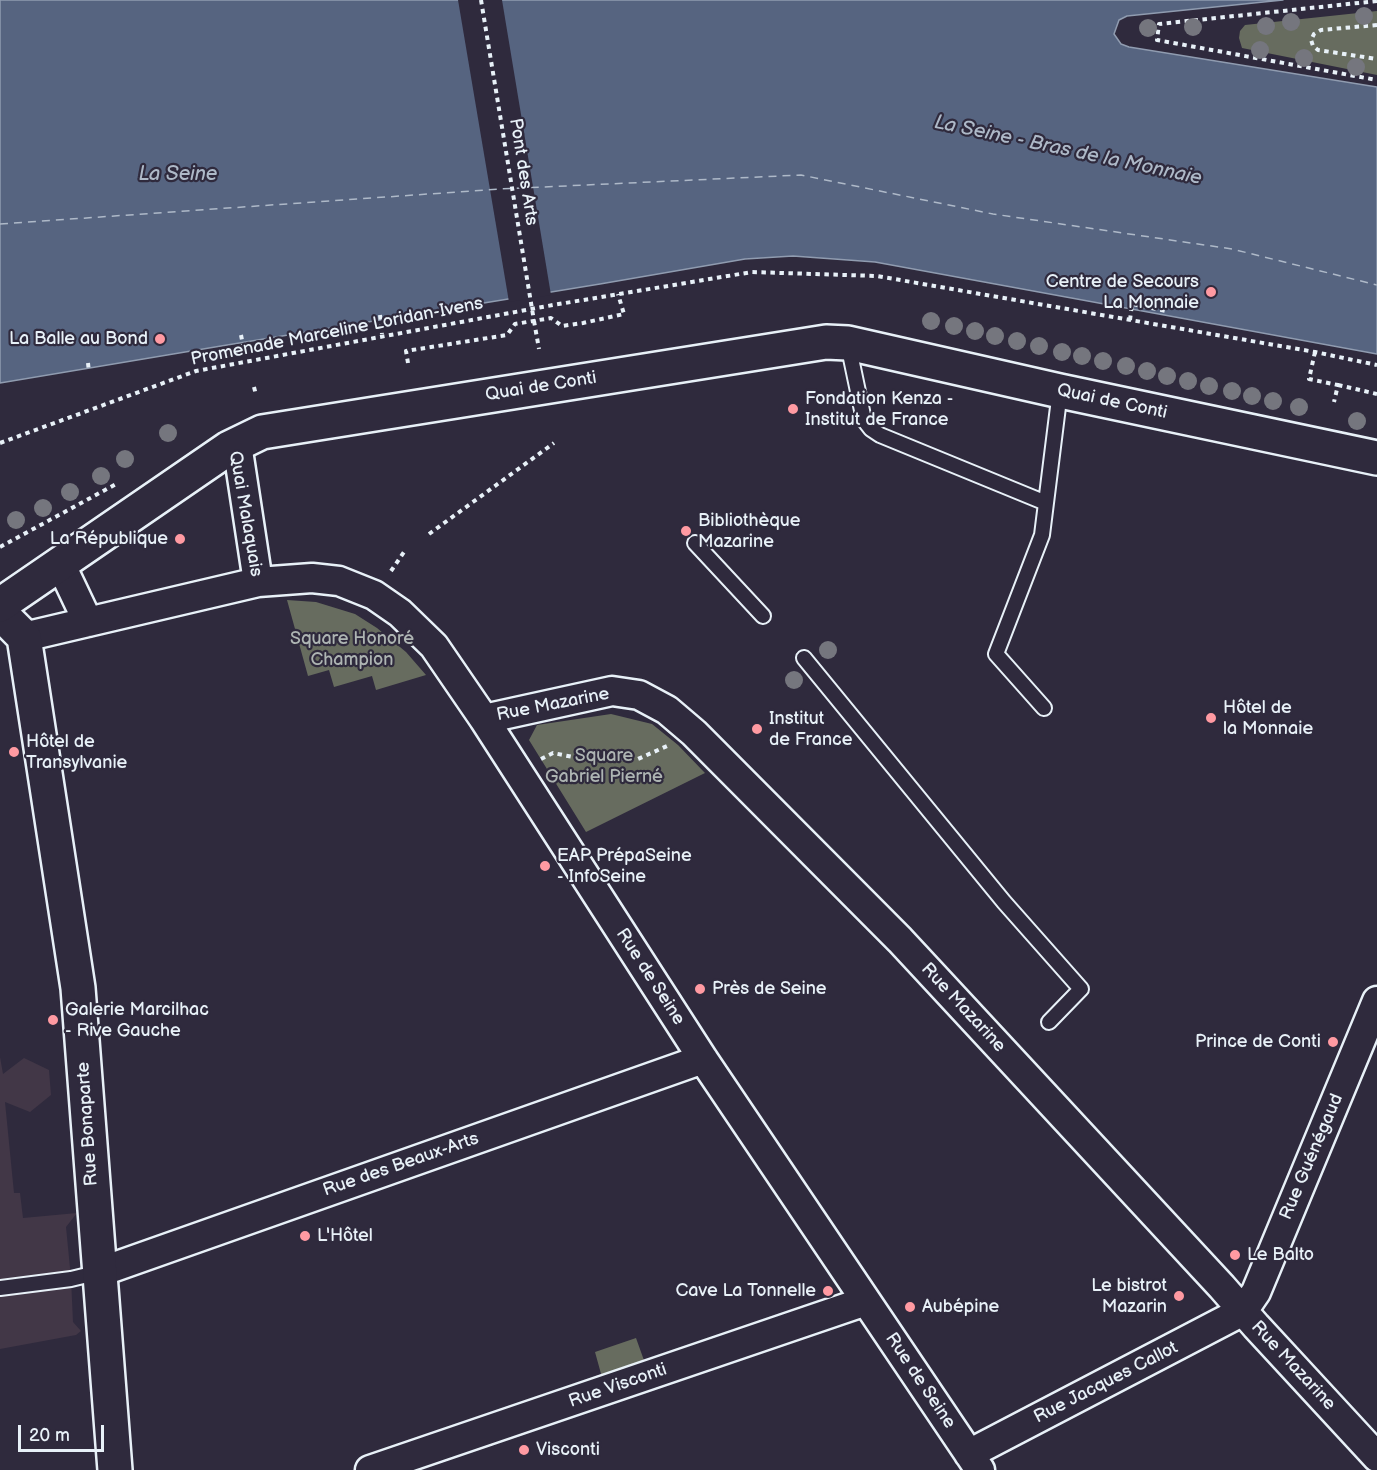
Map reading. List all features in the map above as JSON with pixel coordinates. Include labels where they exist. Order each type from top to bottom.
[{"type":"main road","name":"Quai de Conti","points":[[237,444],[262,432],[273,430],[826,342],[848,343],[1060,391],[1377,458]]},
{"type":"main road","name":"Quai Malaquais","points":[[0,605],[237,444]]},
{"type":"main road","points":[[0,613],[24,637]]},
{"type":"main road","name":"Rue Bonaparte","points":[[24,637],[78,988],[115,1470]]},
{"type":"street","name":"Quai Malaquais","points":[[24,637],[258,582],[237,444]]},
{"type":"street","points":[[60,563],[88,622]]},
{"type":"street","name":"Rue de Seine","points":[[258,582],[312,578],[339,581],[374,595],[400,613],[434,646],[484,718],[703,1059],[975,1462]]},
{"type":"street","name":"Rue Mazarine","points":[[484,718],[612,691],[639,695],[667,710],[694,733],[1014,1054],[1243,1311],[1377,1457]]},
{"type":"street","name":"Rue Guénégaud","points":[[1243,1311],[1256,1292],[1377,1001]]},
{"type":"street","name":"Rue des Beaux-Arts","points":[[100,1272],[703,1059]]},
{"type":"street","name":"Rue Visconti","points":[[370,1470],[866,1301]]},
{"type":"street","name":"Rue Jacques Callot","points":[[975,1462],[1243,1311]]},
{"type":"lane","points":[[848,343],[864,420],[871,429],[1046,503]]},
{"type":"lane","points":[[1044,708],[996,654],[1042,535],[1060,391]]},
{"type":"lane","points":[[695,543],[763,616]]},
{"type":"lane","points":[[804,658],[1004,902],[1081,989],[1049,1022]]},
{"type":"lane","points":[[0,1288],[100,1272]]},
{"type":"path","name":"Pont des Arts","points":[[480,0],[539,349]]},
{"type":"path","points":[[1377,1],[1159,24],[1157,40],[1377,80]]},
{"type":"path","points":[[1377,25],[1321,30],[1314,34],[1311,40],[1312,46],[1318,50],[1377,59]]},
{"type":"path","name":"Promenade Marceline Loridan-Ivens","points":[[0,442],[196,371],[510,312],[752,272],[877,276],[1315,352],[1377,365]]},
{"type":"path","points":[[408,363],[406,351],[507,335],[515,324],[551,318],[562,326],[624,314],[618,294]]},
{"type":"path","points":[[1130,320],[1132,304],[1166,311],[1168,299]]},
{"type":"path","points":[[380,315],[382,334]]},
{"type":"path","points":[[241,335],[243,345]]},
{"type":"path","points":[[1315,352],[1309,379],[1377,394]]},
{"type":"path","points":[[88,363],[89,372]]},
{"type":"path","points":[[1334,402],[1338,385]]},
{"type":"path","points":[[254,387],[256,395]]},
{"type":"path","points":[[429,534],[554,443]]},
{"type":"path","points":[[0,547],[125,479]]},
{"type":"path","points":[[389,574],[404,552]]},
{"type":"path","points":[[535,762],[553,753],[573,757],[638,759],[668,745]]},
{"type":"shaded area","points":[[0,1057],[3,1074],[24,1058],[49,1070],[51,1095],[30,1112],[5,1102],[14,1193],[20,1193],[23,1218],[77,1213],[66,1227],[73,1322],[81,1331],[76,1335],[0,1349]]},
{"type":"green space","points":[[1377,11],[1377,75],[1242,48],[1239,38],[1240,31],[1245,25]]},
{"type":"green space","name":"Square Honoré Champion","points":[[287,600],[316,602],[355,614],[377,628],[406,652],[426,675],[376,690],[372,676],[334,687],[329,670],[308,676]]},
{"type":"green space","name":"Square Gabriel Pierné","points":[[611,714],[652,724],[678,745],[705,773],[586,832],[529,740],[537,725]]},
{"type":"green space","points":[[636,1338],[646,1366],[603,1381],[595,1352]]},
{"type":"water","name":"La Seine","points":[[0,0],[1283,0],[1127,16],[1119,20],[1114,34],[1121,44],[1129,47],[1377,87],[1377,354],[875,262],[793,256],[745,259],[0,383]]},
{"type":"pier","points":[[458,0],[502,0],[551,295],[509,302]]},
{"type":"ferry route","points":[[0,224],[500,189],[801,175],[993,214],[1232,249],[1377,285]]},
{"type":"place","name":"Centre de Secours La Monnaie","points":[[1211,292]]},
{"type":"place","name":"La Balle au Bond","points":[[160,339]]},
{"type":"place","name":"Fondation Kenza - Institut de France","points":[[793,409]]},
{"type":"place","name":"Bibliothèque Mazarine","points":[[686,531]]},
{"type":"place","name":"La République","points":[[180,539]]},
{"type":"place","name":"Hôtel de la Monnaie","points":[[1211,718]]},
{"type":"place","name":"Institut de France","points":[[757,729]]},
{"type":"place","name":"Hôtel de Transylvanie","points":[[14,752]]},
{"type":"place","name":"EAP PrépaSeine - InfoSeine","points":[[545,866]]},
{"type":"place","name":"Près de Seine","points":[[700,989]]},
{"type":"place","name":"Galerie Marcilhac - Rive Gauche","points":[[53,1020]]},
{"type":"place","name":"Prince de Conti","points":[[1333,1042]]},
{"type":"place","name":"L'Hôtel","points":[[305,1236]]},
{"type":"place","name":"Le Balto","points":[[1235,1255]]},
{"type":"place","name":"Cave La Tonnelle","points":[[828,1291]]},
{"type":"place","name":"Le bistrot Mazarin","points":[[1179,1296]]},
{"type":"place","name":"Aubépine","points":[[910,1307]]},
{"type":"place","name":"Visconti","points":[[524,1450]]},
{"type":"water label","name":"La Seine - Bras de la Monnaie","points":[[1068,151]]}]
